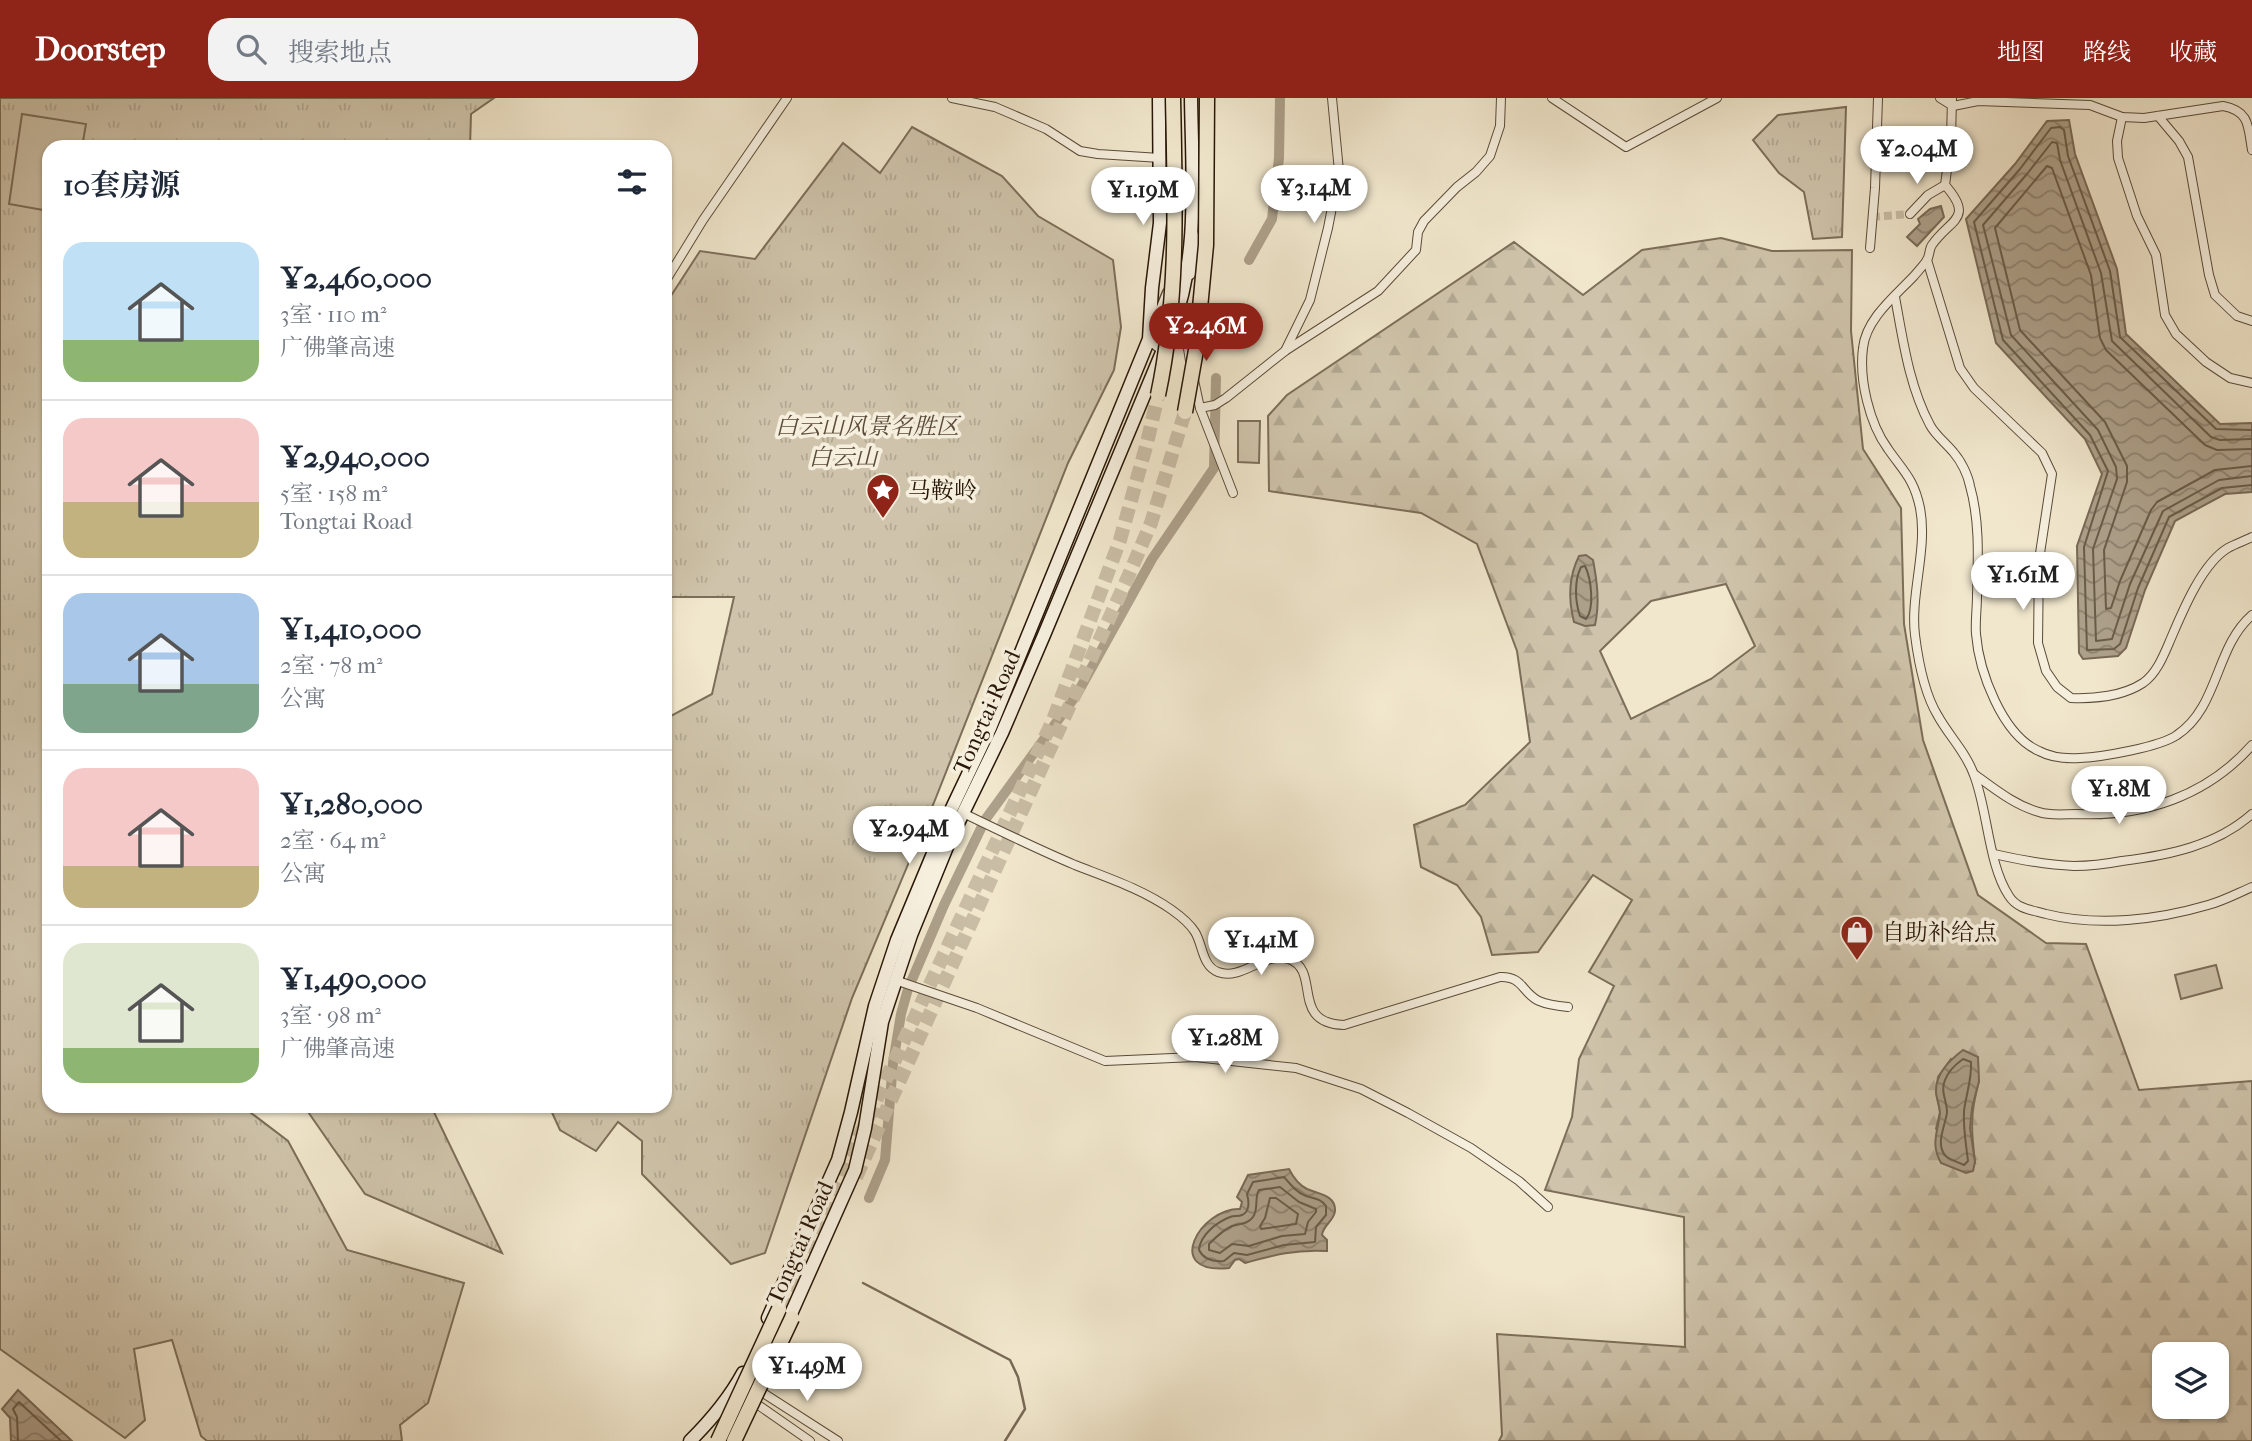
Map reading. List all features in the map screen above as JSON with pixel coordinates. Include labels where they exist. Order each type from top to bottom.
[{"type":"highway","points":[[1158,395],[1167,354],[1173,282],[1175,205],[1171,98]]},
{"type":"highway","points":[[1193,410],[1196,350],[1206,258],[1207,98]]},
{"type":"highway","points":[[718,1441],[779,1309]]},
{"type":"highway","points":[[734,1441],[792,1318]]},
{"type":"main road","name":"Tongtai Road","points":[[690,1441],[719,1410],[739,1381],[824,1195],[842,1146],[875,1006],[897,940],[944,826],[990,728],[1149,339],[1160,223],[1159,98]]},
{"type":"main road","name":"Tongtai Road","points":[[718,1441],[739,1419],[754,1395],[855,1170],[865,1128],[882,1022],[895,980],[949,842],[1002,733],[1045,635],[1180,303],[1192,218],[1191,98]]},
{"type":"main road","points":[[1151,296],[1154,302],[1161,305],[1180,303]]},
{"type":"street","points":[[672,271],[703,220],[787,98]]},
{"type":"street","points":[[952,98],[995,107],[1046,129],[1080,151],[1160,158]]},
{"type":"street","points":[[1163,349],[1149,339],[1168,292],[1174,249],[1171,98]]},
{"type":"street","points":[[1285,351],[1310,300],[1337,182],[1339,171],[1332,98]]},
{"type":"street","points":[[1193,410],[1215,405],[1226,398],[1285,351],[1378,291],[1416,250],[1418,232],[1424,221],[1490,156],[1500,126],[1501,98]]},
{"type":"street","points":[[1552,98],[1626,147],[1717,98]]},
{"type":"street","points":[[1870,248],[1878,98]]},
{"type":"street","points":[[1940,98],[1952,102],[2090,106],[2122,117],[2144,118],[2223,106],[2235,108],[2246,118],[2252,150]]},
{"type":"street","points":[[1945,185],[1952,102]]},
{"type":"street","points":[[2158,116],[2179,141],[2188,158],[2215,295],[2237,316],[2252,321]]},
{"type":"street","points":[[2122,117],[2117,141],[2119,158],[2137,216],[2156,255],[2165,315],[2176,334],[2206,362],[2230,378],[2252,383]]},
{"type":"street","points":[[1910,214],[1928,195],[1945,185]]},
{"type":"street","points":[[1945,185],[1956,197],[1958,214],[1931,246],[1927,260],[1868,327],[1863,348],[1865,389],[1872,420],[1886,447],[1912,480],[1920,510],[1921,548],[1915,632],[1923,677],[1937,716],[1956,741],[1974,774],[1999,876],[2010,898],[2021,907],[2060,917],[2107,921],[2150,918],[2210,905],[2252,887]]},
{"type":"street","points":[[1927,260],[1960,368],[1974,387],[2042,453],[2052,474],[2039,559],[2038,643],[2046,671],[2057,687],[2071,698],[2083,698],[2127,691],[2146,681],[2160,664],[2184,607],[2205,571],[2225,549],[2252,537]]},
{"type":"street","points":[[1895,297],[1920,406],[1932,429],[1956,455],[1970,483],[1976,519],[1976,634],[1983,668],[1995,703],[2015,732],[2036,751],[2061,759],[2089,758],[2177,736],[2207,701],[2232,639],[2252,615]]},
{"type":"street","points":[[1180,303],[1193,410],[1209,430],[1233,493]]},
{"type":"street","points":[[1974,774],[2010,800],[2041,813],[2112,813],[2173,801],[2211,782],[2235,765],[2252,745]]},
{"type":"street","points":[[963,813],[1037,849],[1135,888],[1174,911],[1195,932],[1204,957],[1215,971],[1231,975],[1269,959],[1286,958],[1295,962],[1302,969],[1311,1007],[1318,1018],[1331,1025],[1344,1025],[1510,976],[1536,1000],[1568,1007]]},
{"type":"street","points":[[1994,854],[2044,864],[2076,866],[2174,854],[2215,839],[2252,814]]},
{"type":"street","points":[[895,980],[977,1008],[1105,1061],[1195,1057],[1296,1068],[1361,1089],[1409,1112],[1471,1148],[1519,1181],[1548,1207]]},
{"type":"street","points":[[754,1395],[810,1441]]},
{"type":"street","points":[[754,1395],[838,1441]]},
{"type":"green space","points":[[0,98],[494,98],[471,114],[470,140],[42,140],[42,1113],[251,1113],[288,1141],[347,1250],[464,1283],[428,1403],[400,1425],[402,1441],[207,1441],[201,1436],[172,1340],[134,1349],[145,1420],[125,1438],[0,1349]]},
{"type":"green space","points":[[1846,107],[1842,237],[1813,239],[1804,192],[1779,173],[1753,140],[1778,115]]},
{"type":"green space","points":[[22,114],[86,124],[83,140],[42,140],[42,210],[9,204]]},
{"type":"green space","name":"白云山风景名胜区","points":[[912,127],[1002,176],[1038,216],[1113,260],[1121,327],[1114,370],[1068,463],[935,800],[852,998],[765,1253],[731,1264],[642,1174],[642,1141],[618,1122],[596,1151],[560,1130],[552,1113],[672,1113],[672,715],[712,694],[734,597],[672,597],[672,294],[700,251],[755,259],[843,143],[880,173]]},
{"type":"green space","points":[[1721,238],[1772,251],[1852,250],[1851,331],[1863,449],[1901,508],[1904,624],[1923,740],[1978,895],[2046,943],[2086,944],[2139,1090],[2252,1081],[2252,1441],[1499,1441],[1502,1435],[1497,1334],[1685,1347],[1684,1217],[1545,1190],[1572,1117],[1579,1059],[1614,986],[1589,972],[1632,900],[1593,875],[1538,952],[1492,955],[1481,917],[1457,885],[1421,867],[1414,825],[1465,805],[1530,742],[1517,651],[1477,544],[1421,513],[1269,491],[1268,416],[1287,395],[1514,242],[1583,295],[1642,250]],"holes":[[[1726,584],[1755,646],[1711,679],[1631,719],[1600,651],[1651,601]],[[1951,1059],[1979,1081],[1972,1122],[1975,1162],[1936,1129],[1940,1112],[1936,1092],[1938,1077]]]},
{"type":"green space","points":[[1238,421],[1260,421],[1259,463],[1238,462]]},
{"type":"green space","points":[[2216,965],[2222,988],[2181,999],[2175,975]]},
{"type":"green space","points":[[309,1113],[434,1113],[502,1253],[365,1194]]},
{"type":"water","points":[[2069,120],[2075,154],[2117,269],[2126,334],[2220,424],[2252,423],[2252,492],[2225,494],[2175,521],[2145,590],[2126,648],[2118,656],[2083,659],[2079,653],[2077,546],[2102,474],[2085,439],[1996,343],[1966,219],[2015,164],[2047,121]]},
{"type":"water","points":[[1941,206],[1944,217],[1917,246],[1907,237],[1920,224],[1918,219],[1930,209]]},
{"type":"water","points":[[1586,555],[1593,560],[1598,600],[1595,625],[1585,626],[1574,622],[1570,589],[1579,556]]},
{"type":"water","points":[[1963,1050],[1978,1057],[1979,1081],[1970,1128],[1975,1162],[1973,1171],[1966,1173],[1941,1163],[1935,1144],[1940,1113],[1936,1091],[1938,1078]]},
{"type":"water","points":[[1289,1169],[1301,1185],[1326,1196],[1335,1206],[1334,1214],[1322,1235],[1327,1240],[1327,1251],[1295,1252],[1245,1263],[1239,1259],[1229,1268],[1209,1267],[1197,1262],[1192,1252],[1194,1241],[1201,1229],[1225,1212],[1240,1209],[1242,1202],[1237,1197],[1248,1175]]},
{"type":"water","points":[[18,1390],[72,1441],[11,1441],[10,1418],[2,1409]]},
{"type":"waterway","points":[[1249,260],[1272,219],[1279,158],[1280,98]]},
{"type":"waterway","points":[[869,1198],[885,1160],[893,1063],[908,989],[985,820],[1077,694],[1152,559],[1214,468],[1216,378]]},
{"type":"waterway","points":[[863,1283],[1010,1360],[1018,1377],[1025,1409],[1005,1441]]},
{"type":"tunnel","points":[[1872,217],[1910,214]]},
{"type":"tunnel","points":[[779,1309],[1053,720],[1120,540],[1158,395]]},
{"type":"tunnel","points":[[856,1177],[1128,577],[1151,523],[1185,412]]},
{"type":"place","name":"马鞍岭","points":[[883,520]]},
{"type":"place","name":"自助补给点","points":[[1857,962]]},
{"type":"park label","name":"白云山","points":[[843,457]]}]
